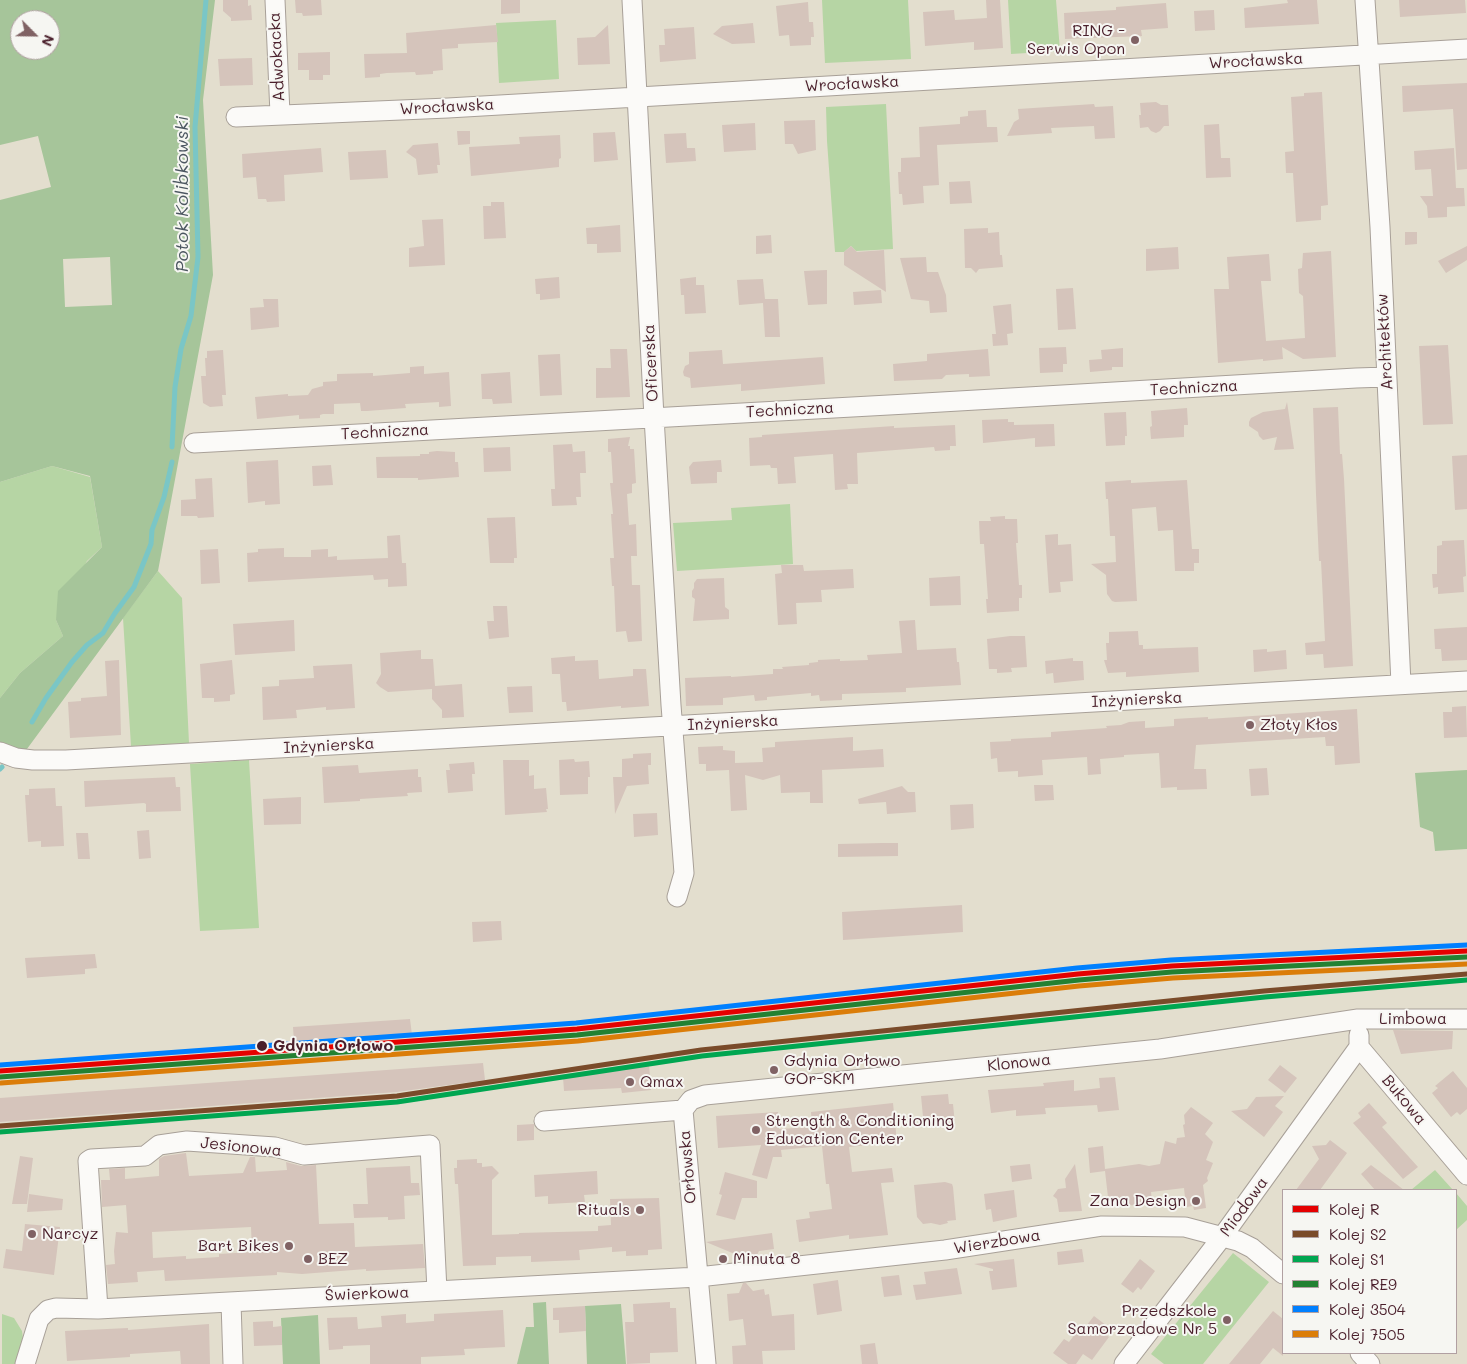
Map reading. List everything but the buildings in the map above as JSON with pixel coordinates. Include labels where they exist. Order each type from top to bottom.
[{"type":"street","name":"Adwokacka","points":[[274,0],[280,114]]},
{"type":"street","name":"Oficerska","points":[[632,0],[654,417],[684,873],[677,897]]},
{"type":"street","name":"Architektów","points":[[1365,0],[1380,227],[1401,684]]},
{"type":"street","name":"Wrocławska","points":[[236,117],[448,108],[1467,49]]},
{"type":"street","name":"Techniczna","points":[[194,442],[1386,377]]},
{"type":"street","name":"Inżynierska","points":[[0,752],[16,758],[66,760],[1467,681]]},
{"type":"street","name":"Limbowa","points":[[1358,1019],[1467,1019]]},
{"type":"street","points":[[1358,1019],[1359,1047]]},
{"type":"street","name":"Klonowa","points":[[683,1110],[691,1100],[705,1096],[1160,1049],[1358,1019]]},
{"type":"street","name":"Bukowa","points":[[1359,1047],[1467,1175]]},
{"type":"street","name":"Miodowa","points":[[1124,1364],[1222,1237],[1359,1047]]},
{"type":"street","name":"Orłowska","points":[[544,1121],[683,1110],[706,1364]]},
{"type":"street","name":"Jesionowa","points":[[98,1309],[88,1161],[90,1158],[145,1156],[159,1145],[180,1142],[275,1147],[304,1154],[430,1145],[437,1291]]},
{"type":"street","name":"Wierzbowa","points":[[698,1278],[945,1250],[1102,1226],[1185,1227],[1238,1241],[1252,1248],[1282,1273]]},
{"type":"street","name":"Świerkowa","points":[[25,1364],[39,1319],[48,1310],[56,1308],[98,1309],[698,1278]]},
{"type":"street","points":[[231,1302],[233,1364]]},
{"type":"street","points":[[1361,1354],[1370,1364]]},
{"type":"green space","points":[[0,0],[215,0],[203,100],[213,275],[158,571],[24,753],[0,745],[0,698],[20,673],[63,636],[56,620],[58,591],[102,547],[90,476],[52,466],[0,482],[0,200],[51,187],[38,136],[0,145]],"holes":[[[110,257],[112,305],[65,307],[63,259]]]},
{"type":"green space","points":[[822,0],[908,0],[911,59],[825,63]]},
{"type":"green space","points":[[1008,0],[1056,0],[1060,51],[1011,54]]},
{"type":"green space","points":[[556,20],[559,79],[499,83],[496,23]]},
{"type":"green space","points":[[886,104],[893,249],[856,251],[851,246],[844,252],[835,252],[826,107]]},
{"type":"green space","points":[[52,466],[90,477],[102,547],[87,561],[56,620],[63,636],[20,673],[0,698],[0,482]]},
{"type":"green space","points":[[790,504],[793,564],[677,571],[673,523],[732,520],[731,508]]},
{"type":"green space","points":[[158,571],[182,598],[189,743],[131,746],[123,618]]},
{"type":"green space","points":[[249,760],[259,928],[200,931],[190,764]]},
{"type":"green space","points":[[1467,770],[1467,849],[1435,851],[1433,832],[1420,827],[1415,773]]},
{"type":"green space","points":[[1435,1170],[1452,1189],[1412,1189]]},
{"type":"green space","points":[[1457,1194],[1467,1206],[1467,1220],[1457,1229]]},
{"type":"green space","points":[[1233,1253],[1269,1282],[1203,1364],[1164,1364],[1151,1354]]},
{"type":"green space","points":[[546,1302],[549,1364],[517,1364],[526,1327],[534,1327],[533,1303]]},
{"type":"green space","points":[[621,1304],[626,1364],[587,1364],[585,1306]]},
{"type":"green space","points":[[2,1314],[14,1318],[22,1331],[23,1338],[15,1364],[2,1364]]},
{"type":"green space","points":[[318,1315],[320,1364],[283,1364],[281,1318]]},
{"type":"waterway","name":"Potok Kolibkowski","points":[[172,447],[175,387],[181,349],[191,316],[198,257],[195,127],[206,0]]},
{"type":"waterway","name":"Potok Kolibkowski","points":[[32,722],[46,698],[72,662],[87,645],[103,633],[134,587],[151,544],[152,530],[164,497],[172,462]]},
{"type":"rail line","name":"3504","points":[[0,1065],[576,1023],[1077,968],[1171,960],[1467,945]]},
{"type":"rail line","name":"R","points":[[0,1071],[577,1029],[1078,974],[1172,966],[1467,951]]},
{"type":"rail line","name":"RE9","points":[[0,1077],[577,1035],[1079,980],[1172,972],[1467,957]]},
{"type":"rail line","name":"7505","points":[[1,1083],[578,1041],[1079,986],[1173,978],[1467,964]]},
{"type":"rail line","name":"S2","points":[[0,1126],[397,1096],[701,1050],[1264,991],[1467,974]]},
{"type":"rail line","name":"S1","points":[[0,1132],[397,1102],[702,1056],[1265,997],[1467,980]]},
{"type":"place","name":"RING - Serwis Opon","points":[[1135,40]]},
{"type":"place","name":"Złoty Kłos","points":[[1250,725]]},
{"type":"place","name":"Gdynia Orłowo","points":[[262,1046]]},
{"type":"place","name":"Gdynia Orłowo GOr-SKM","points":[[774,1070]]},
{"type":"place","name":"Qmax","points":[[630,1082]]},
{"type":"place","name":"Strength & Conditioning Education Center","points":[[756,1130]]},
{"type":"place","name":"Zana Design","points":[[1196,1201]]},
{"type":"place","name":"Rituals","points":[[640,1210]]},
{"type":"place","name":"Narcyz","points":[[32,1234]]},
{"type":"place","name":"Bart Bikes","points":[[289,1246]]},
{"type":"place","name":"BEZ","points":[[308,1259]]},
{"type":"place","name":"Minuta 8","points":[[723,1259]]},
{"type":"place","name":"Przedszkole Samorządowe Nr 5","points":[[1227,1320]]}]
